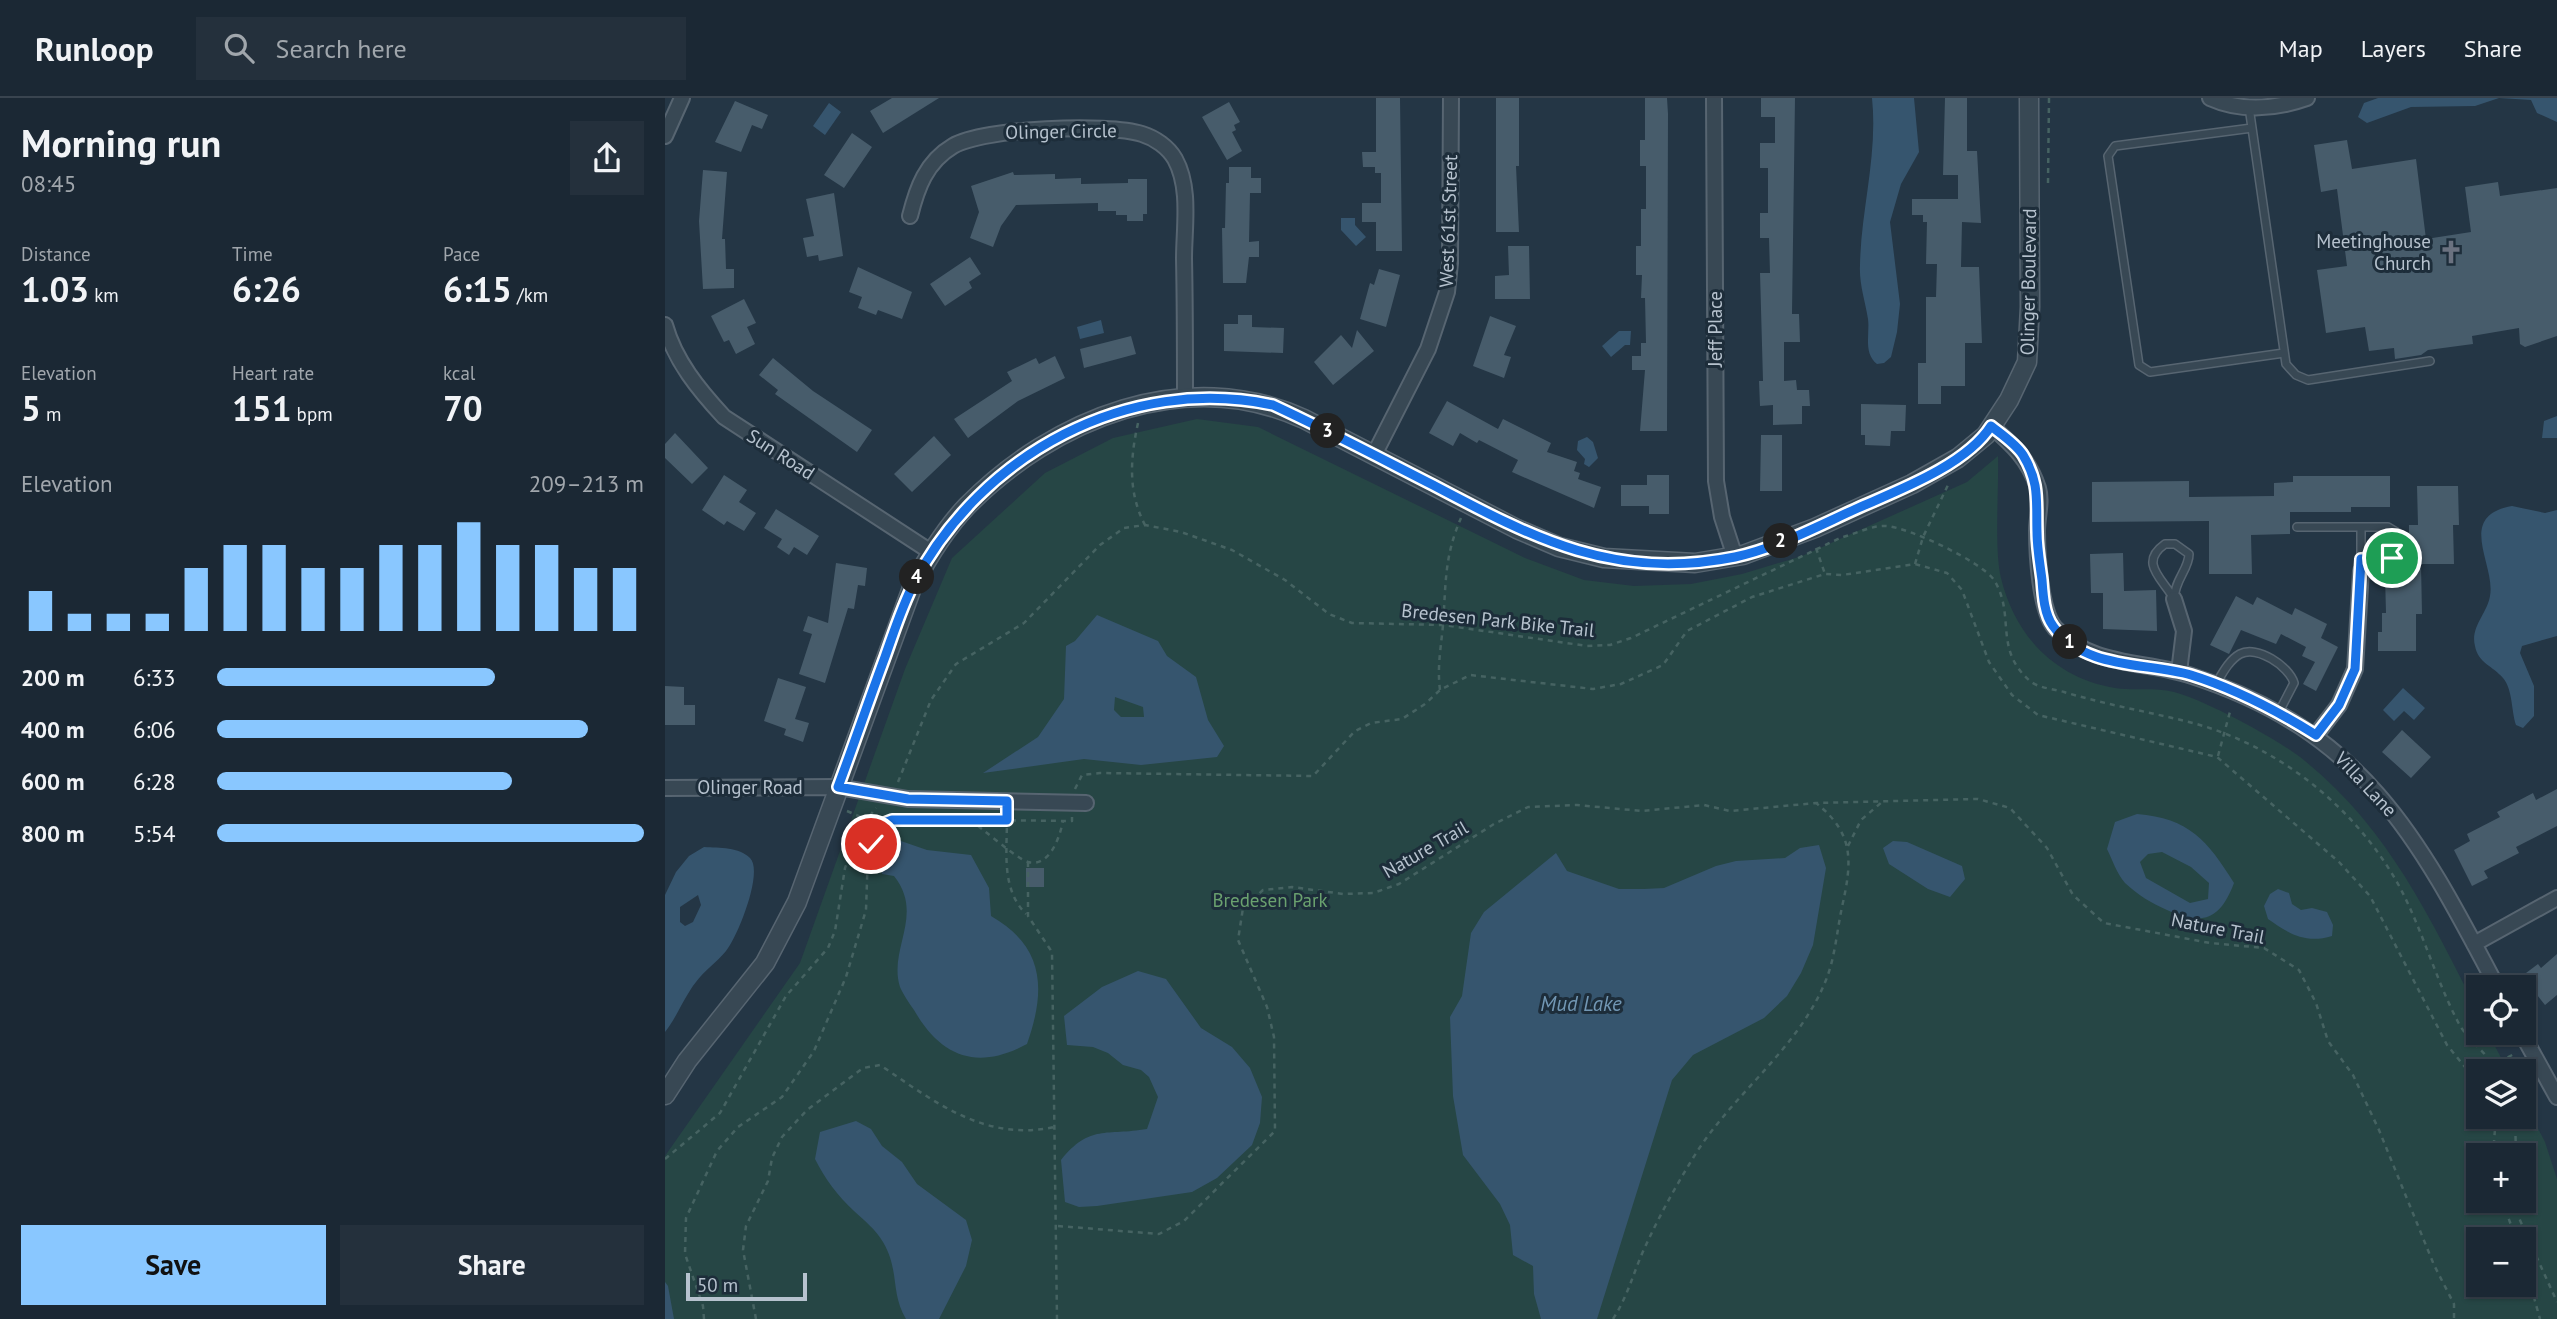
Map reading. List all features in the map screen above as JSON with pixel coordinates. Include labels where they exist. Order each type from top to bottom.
[{"type":"street","points":[[665,136],[682,98]]},
{"type":"street","name":"West 61st Street","points":[[1374,454],[1428,349],[1447,292],[1450,263],[1451,98]]},
{"type":"street","name":"Jeff Place","points":[[1714,98],[1716,481],[1722,517],[1735,557]]},
{"type":"street","name":"Olinger Boulevard","points":[[665,1095],[687,1061],[765,963],[797,902],[908,596],[931,552],[965,509],[999,476],[1037,449],[1077,427],[1142,406],[1185,397],[1238,397],[1273,405],[1517,529],[1559,547],[1604,558],[1649,563],[1695,563],[1735,557],[1815,528],[1912,484],[1958,458],[1986,435],[2009,400],[2027,362],[2031,307],[2029,98]]},
{"type":"street","points":[[2210,98],[2249,107],[2291,104],[2307,98]]},
{"type":"street","name":"Olinger Circle","points":[[910,216],[923,175],[936,159],[953,146],[977,136],[1027,130],[1128,130],[1162,143],[1174,156],[1184,190],[1185,397]]},
{"type":"street","name":"Sun Road","points":[[665,325],[681,362],[701,392],[725,417],[931,552]]},
{"type":"street","name":"Villa Lane","points":[[1991,426],[2022,453],[2039,491],[2037,532],[2042,586],[2053,626],[2071,643],[2106,659],[2179,672],[2236,691],[2279,712],[2316,735],[2356,769],[2389,805],[2417,845],[2491,975]]},
{"type":"street","points":[[2316,735],[2339,705],[2355,669],[2361,565]]},
{"type":"street","points":[[2174,599],[2184,631],[2179,672]]},
{"type":"street","name":"Olinger Road","points":[[665,788],[838,787],[908,799],[1086,803]]},
{"type":"street","points":[[2474,944],[2557,898]]},
{"type":"street","points":[[2528,1045],[2555,1095]]},
{"type":"lane","points":[[2249,107],[2286,364],[2297,375],[2308,380],[2430,361]]},
{"type":"lane","points":[[2252,128],[2115,146],[2108,156],[2139,365],[2150,372],[2284,353]]},
{"type":"lane","points":[[2297,527],[2361,527],[2388,527],[2398,533],[2397,550],[2392,558],[2361,565],[2361,527]]},
{"type":"lane","points":[[2165,544],[2175,544],[2189,554],[2189,563],[2175,583],[2174,599],[2153,570],[2151,560],[2165,544]]},
{"type":"lane","points":[[2216,684],[2233,660],[2243,652],[2257,652],[2283,666],[2292,676],[2294,684],[2279,712]]},
{"type":"path","points":[[1142,406],[1133,444],[1132,474],[1133,503],[1145,525]]},
{"type":"path","points":[[1915,564],[1923,537],[1947,484],[1954,480]]},
{"type":"path","points":[[1440,690],[1437,665],[1443,625],[1447,555],[1461,517]]},
{"type":"path","name":"Bredesen Park Bike Trail","points":[[896,787],[931,700],[956,664],[1024,623],[1100,545],[1124,528],[1145,525],[1181,532],[1232,550],[1285,580],[1329,614],[1352,623],[1443,625],[1587,646],[1610,645],[1817,548],[1877,527],[1898,528],[1942,544],[1993,578],[2004,608],[2006,642],[2012,662],[2032,683],[2117,708],[2195,724],[2269,752],[2304,775],[2350,819],[2391,872],[2459,1024],[2490,1059]]},
{"type":"path","points":[[1815,542],[1825,574]]},
{"type":"path","points":[[1074,792],[1076,781],[1081,775],[1100,773],[1313,776],[1355,731],[1371,723],[1402,719],[1440,690],[1470,675],[1593,689],[1609,688],[1663,666],[1687,631],[1705,619],[1752,597],[1825,574],[1842,575],[1915,564],[1947,573],[1962,590],[1989,662],[2012,695],[2031,711],[2038,715],[2217,757],[2339,862],[2370,897],[2447,1045],[2466,1068]]},
{"type":"path","points":[[1748,574],[1749,581]]},
{"type":"path","points":[[2217,757],[2236,691]]},
{"type":"path","name":"Nature Trail","points":[[1058,1226],[1159,1234],[1184,1221],[1208,1200],[1275,1131],[1275,1037],[1267,1007],[1238,940],[1243,908],[1263,890],[1292,887],[1343,894],[1373,893],[1399,884],[1494,824],[1528,807],[1577,805],[1642,811],[1704,805],[1730,811],[1816,803],[1978,799],[2010,808],[2047,848],[2073,895],[2104,923],[2210,943],[2264,948],[2299,970],[2316,1003],[2328,1041],[2353,1075],[2379,1130],[2434,1265],[2454,1304],[2454,1319]]},
{"type":"path","points":[[1007,801],[1007,874],[1013,900],[1028,916],[1052,952],[1058,1226],[1057,1319]]},
{"type":"path","points":[[1848,846],[1861,820],[1884,802]]},
{"type":"path","points":[[1613,1319],[1624,1302],[1669,1198],[1695,1154],[1728,1108],[1771,1065],[1805,1018],[1827,979],[1849,875],[1848,846],[1836,818],[1816,803]]},
{"type":"path","points":[[665,1159],[720,1113],[769,1021],[786,996],[828,948],[835,931],[845,868],[867,820],[878,805]]},
{"type":"path","points":[[847,811],[879,825],[892,820],[1072,821]]},
{"type":"path","points":[[970,820],[1028,862],[1041,861],[1052,852],[1063,821]]},
{"type":"path","points":[[704,1319],[703,1306],[685,1254],[686,1218],[717,1151],[739,1127],[782,1097],[814,1051],[846,977],[866,910],[867,853],[879,825]]},
{"type":"path","points":[[1028,862],[1028,916]]},
{"type":"path","points":[[2503,1059],[2509,1056]]},
{"type":"path","points":[[756,1319],[743,1250],[746,1226],[768,1181],[772,1158],[782,1137],[807,1111],[863,1068],[880,1065],[970,1122],[1010,1131],[1054,1127]]},
{"type":"path","points":[[2518,1213],[2557,1302]]},
{"type":"path","points":[[2534,1297],[2540,1319]]},
{"type":"green space","name":"Bredesen Park","points":[[1197,419],[1258,427],[1525,558],[1584,580],[1634,586],[1691,584],[1742,574],[1802,556],[1967,482],[1998,456],[1997,536],[2001,578],[2016,618],[2027,636],[2041,651],[2056,664],[2093,683],[2188,696],[2278,742],[2335,787],[2361,816],[2405,877],[2466,988],[2466,1045],[2494,1045],[2502,1059],[2466,1059],[2466,1129],[2536,1129],[2536,1124],[2545,1142],[2557,1179],[2557,1319],[665,1319],[665,1156],[800,963],[905,669],[952,558],[1045,473],[1113,438]]},
{"type":"water","points":[[1872,98],[1914,98],[1919,152],[1901,184],[1890,222],[1900,304],[1891,357],[1884,363],[1877,364],[1869,349],[1868,319],[1860,272],[1873,140]]},
{"type":"water","points":[[2378,98],[2499,98],[2475,106],[2411,107],[2367,123],[2358,117],[2364,103]]},
{"type":"water","points":[[2499,98],[2557,98],[2557,122],[2537,113],[2531,100]]},
{"type":"water","points":[[829,103],[841,112],[825,135],[813,126]]},
{"type":"water","points":[[1341,218],[1355,218],[1355,225],[1366,237],[1356,246],[1341,230]]},
{"type":"water","points":[[1101,320],[1104,333],[1080,339],[1077,327]]},
{"type":"water","points":[[1619,331],[1631,331],[1630,345],[1625,345],[1611,357],[1602,346]]},
{"type":"water","points":[[2557,416],[2557,438],[2542,438],[2544,421]]},
{"type":"water","points":[[1587,437],[1593,442],[1598,458],[1589,467],[1584,464],[1585,459],[1577,450],[1578,441]]},
{"type":"water","points":[[2512,506],[2545,513],[2557,510],[2557,636],[2522,646],[2520,653],[2534,686],[2534,716],[2523,728],[2516,725],[2506,683],[2479,656],[2474,639],[2490,596],[2482,543],[2485,520],[2495,511]]},
{"type":"water","points":[[1097,615],[1158,641],[1167,656],[1196,677],[1208,720],[1224,746],[1217,757],[1141,765],[1084,759],[983,773],[1038,737],[1064,699],[1066,646],[1075,641]],"holes":[[[1115,697],[1143,707],[1144,717],[1121,717],[1114,710]]]},
{"type":"water","points":[[2403,688],[2425,708],[2414,720],[2404,711],[2394,721],[2383,710]]},
{"type":"water","points":[[2137,814],[2155,816],[2195,834],[2215,855],[2234,883],[2223,905],[2209,916],[2191,918],[2161,907],[2135,891],[2122,879],[2107,849],[2115,822]],"holes":[[[2162,852],[2191,867],[2209,883],[2208,899],[2190,903],[2146,878],[2140,862],[2148,854]]]},
{"type":"water","points":[[898,840],[927,850],[971,855],[989,888],[991,916],[1022,941],[1036,971],[1037,1006],[1027,1044],[992,1057],[962,1055],[948,1049],[936,1039],[906,998],[900,987],[898,959],[906,904],[903,890],[894,876],[882,874],[885,854]]},
{"type":"water","points":[[1893,841],[1907,842],[1962,866],[1965,879],[1950,897],[1928,889],[1889,864],[1883,848]]},
{"type":"water","name":"Mud Lake","points":[[1819,845],[1826,868],[1813,945],[1801,973],[1787,996],[1764,1018],[1693,1055],[1672,1080],[1597,1319],[1541,1319],[1534,1294],[1533,1266],[1513,1255],[1510,1225],[1500,1204],[1463,1155],[1453,1096],[1450,1017],[1462,996],[1471,933],[1484,912],[1556,853],[1567,871],[1619,889],[1644,889],[1664,888],[1716,866],[1736,861],[1785,858],[1800,848]]},
{"type":"water","points":[[704,847],[735,850],[750,858],[754,877],[742,920],[731,944],[696,982],[665,1032],[665,895],[676,872],[689,856]],"holes":[[[698,895],[701,905],[693,922],[685,926],[680,922],[680,907]]]},
{"type":"water","points":[[2278,889],[2289,893],[2292,904],[2301,910],[2312,908],[2327,912],[2333,925],[2332,936],[2314,939],[2298,936],[2268,919],[2264,906],[2270,894]]},
{"type":"water","points":[[1138,971],[1166,979],[1201,1028],[1232,1047],[1250,1068],[1262,1097],[1260,1123],[1252,1145],[1217,1178],[1192,1192],[1079,1207],[1065,1202],[1061,1160],[1090,1136],[1147,1129],[1158,1097],[1149,1077],[1141,1070],[1123,1065],[1108,1053],[1093,1047],[1067,1045],[1064,1016],[1102,987]]},
{"type":"water","points":[[856,1121],[871,1129],[882,1146],[902,1162],[917,1184],[966,1220],[972,1240],[966,1266],[939,1319],[906,1319],[898,1300],[892,1262],[883,1242],[837,1193],[815,1159],[820,1132]]},
{"type":"water","points":[[665,1282],[668,1286],[674,1319],[665,1319]]},
{"type":"building","points":[[892,98],[939,98],[883,133],[870,111]]},
{"type":"building","points":[[1376,98],[1400,98],[1402,251],[1376,251],[1376,222],[1362,222],[1362,203],[1381,203],[1381,173],[1375,173],[1375,167],[1363,167],[1362,152],[1376,152]]},
{"type":"building","points":[[1496,98],[1519,98],[1519,166],[1516,166],[1519,232],[1496,232]]},
{"type":"building","points":[[1645,98],[1667,98],[1667,431],[1640,431],[1645,370],[1632,370],[1632,356],[1641,356],[1641,343],[1646,343],[1645,298],[1641,298],[1642,275],[1636,275],[1636,246],[1641,246],[1641,209],[1646,209],[1646,166],[1640,166],[1640,140],[1645,140]]},
{"type":"building","points":[[1761,98],[1795,98],[1792,314],[1799,314],[1800,342],[1784,342],[1784,381],[1796,380],[1797,390],[1809,390],[1810,406],[1802,406],[1802,424],[1773,425],[1773,405],[1760,406],[1759,381],[1763,381],[1760,273],[1770,273],[1769,238],[1760,238],[1760,213],[1768,213],[1768,168],[1760,168],[1760,143],[1775,143],[1775,117],[1761,117]]},
{"type":"building","points":[[1945,98],[1967,98],[1967,151],[1977,151],[1981,223],[1962,222],[1961,267],[1979,267],[1982,343],[1965,343],[1965,386],[1941,386],[1941,404],[1918,404],[1918,363],[1926,363],[1926,297],[1936,297],[1937,264],[1926,264],[1927,222],[1923,222],[1923,215],[1912,215],[1912,199],[1958,199],[1958,175],[1943,175]]},
{"type":"building","points":[[735,101],[768,115],[762,129],[752,125],[741,152],[715,142]]},
{"type":"building","points":[[1229,102],[1240,122],[1234,125],[1236,130],[1232,132],[1242,151],[1227,160],[1202,117]]},
{"type":"building","points":[[852,133],[872,147],[844,188],[824,175]]},
{"type":"building","name":"Meetinghouse Church","points":[[2347,140],[2352,169],[2416,159],[2426,239],[2471,232],[2465,187],[2498,182],[2500,196],[2557,188],[2557,336],[2525,347],[2520,344],[2519,328],[2472,336],[2473,344],[2428,350],[2421,355],[2395,359],[2394,348],[2369,351],[2365,327],[2326,333],[2317,270],[2347,266],[2337,189],[2321,192],[2314,145]]},
{"type":"building","points":[[1229,167],[1251,167],[1251,178],[1261,178],[1261,193],[1250,193],[1249,242],[1259,241],[1259,257],[1249,257],[1246,283],[1223,283],[1222,228],[1225,228]]},
{"type":"building","points":[[703,170],[727,172],[722,239],[725,239],[726,269],[734,269],[734,288],[703,289],[699,221]]},
{"type":"building","points":[[1013,172],[1014,175],[1055,174],[1055,179],[1081,178],[1081,184],[1128,183],[1128,179],[1147,179],[1147,214],[1143,214],[1143,221],[1127,221],[1127,215],[1116,215],[1116,211],[1098,211],[1098,203],[1016,205],[1001,226],[993,247],[970,238],[979,212],[971,186]]},
{"type":"building","points":[[834,193],[843,256],[819,261],[818,255],[807,257],[803,238],[814,236],[806,199]]},
{"type":"building","points":[[1508,246],[1529,246],[1530,299],[1495,299],[1495,276],[1509,275]]},
{"type":"building","points":[[970,257],[981,274],[969,282],[972,288],[945,306],[930,284]]},
{"type":"building","points":[[858,267],[912,292],[902,319],[878,310],[876,315],[858,308],[862,297],[849,292]]},
{"type":"building","points":[[1379,269],[1400,275],[1386,327],[1360,319],[1370,283],[1374,285]]},
{"type":"building","points":[[744,299],[756,323],[747,327],[755,344],[736,354],[729,340],[724,342],[711,316]]},
{"type":"building","points":[[1238,315],[1252,315],[1252,327],[1284,328],[1283,353],[1224,351],[1224,324],[1238,324]]},
{"type":"building","points":[[1490,316],[1516,326],[1504,355],[1511,357],[1504,378],[1473,366]]},
{"type":"building","points":[[1357,330],[1374,351],[1333,385],[1314,362],[1341,335],[1352,348]]},
{"type":"building","points":[[1131,336],[1136,354],[1084,368],[1080,349]]},
{"type":"building","points":[[1055,356],[1065,378],[1018,401],[968,438],[954,419],[1012,381],[1007,372],[1036,358],[1039,364]]},
{"type":"building","points":[[773,358],[813,391],[872,430],[857,452],[775,394],[778,390],[759,375]]},
{"type":"building","points":[[1447,401],[1498,429],[1503,419],[1551,443],[1547,452],[1577,462],[1574,471],[1580,473],[1578,479],[1601,487],[1594,508],[1512,472],[1518,460],[1479,440],[1477,443],[1460,433],[1453,446],[1429,433]]},
{"type":"building","points":[[1861,404],[1906,405],[1905,431],[1891,431],[1890,446],[1865,445],[1865,435],[1861,435]]},
{"type":"building","points":[[675,433],[708,468],[692,484],[665,458],[665,444]]},
{"type":"building","points":[[1761,435],[1782,435],[1782,491],[1760,491]]},
{"type":"building","points":[[934,436],[951,455],[912,492],[894,474]]},
{"type":"building","points":[[724,475],[747,490],[739,502],[756,513],[744,531],[727,521],[724,525],[702,510]]},
{"type":"building","points":[[1647,475],[1669,475],[1669,514],[1649,514],[1649,506],[1621,506],[1621,485],[1647,485]]},
{"type":"building","points":[[2293,476],[2390,476],[2390,507],[2351,507],[2351,512],[2290,512],[2290,534],[2251,535],[2252,574],[2209,574],[2209,521],[2092,522],[2092,482],[2189,481],[2189,497],[2274,496],[2274,483],[2293,482]]},
{"type":"building","points":[[2417,486],[2458,486],[2459,525],[2453,525],[2454,564],[2421,564],[2422,614],[2416,614],[2416,651],[2378,651],[2382,613],[2386,613],[2385,575],[2409,574],[2409,525],[2418,525]]},
{"type":"building","points":[[776,509],[819,536],[807,555],[794,547],[789,555],[777,547],[782,539],[764,528]]},
{"type":"building","points":[[2123,553],[2124,591],[2156,590],[2157,631],[2103,629],[2103,593],[2091,593],[2090,554]]},
{"type":"building","points":[[836,563],[867,568],[865,586],[858,585],[854,609],[848,608],[825,683],[799,674],[812,634],[803,631],[808,616],[828,623]]},
{"type":"building","points":[[2236,596],[2253,605],[2257,597],[2292,615],[2295,608],[2327,624],[2321,638],[2338,647],[2316,691],[2303,684],[2315,662],[2302,656],[2306,647],[2281,634],[2276,644],[2241,630],[2229,654],[2210,645]]},
{"type":"building","points":[[778,678],[806,687],[795,719],[809,723],[803,742],[784,735],[786,729],[764,721]]},
{"type":"building","points":[[665,686],[684,687],[684,705],[695,705],[695,725],[665,725]]},
{"type":"building","points":[[2402,730],[2431,757],[2411,778],[2382,752]]},
{"type":"building","points":[[2557,789],[2557,826],[2516,847],[2519,853],[2484,871],[2488,878],[2472,886],[2454,850],[2470,841],[2467,834],[2500,817],[2497,812],[2533,793],[2536,800]]},
{"type":"building","points":[[1026,868],[1044,868],[1044,887],[1026,887]]},
{"type":"building","points":[[2557,954],[2557,995],[2545,1005],[2536,994],[2536,975],[2523,975],[2538,964],[2541,968]]},
{"type":"place","name":"Meetinghouse Church","points":[[2451,252]]},
{"type":"route","points":[[871,844],[879,825],[892,820],[1007,820],[1007,801],[908,799],[838,787],[895,628],[913,585],[931,552],[965,509],[999,476],[1037,449],[1077,427],[1121,411],[1185,397],[1238,397],[1273,405],[1517,529],[1559,547],[1604,558],[1649,563],[1695,563],[1735,557],[1815,528],[1912,484],[1958,458],[1986,435],[1991,426],[2022,453],[2039,491],[2037,532],[2043,600],[2053,626],[2071,643],[2094,655],[2117,664],[2143,665],[2190,675],[2236,691],[2279,712],[2316,735],[2339,705],[2355,669],[2361,559],[2392,558]]}]
